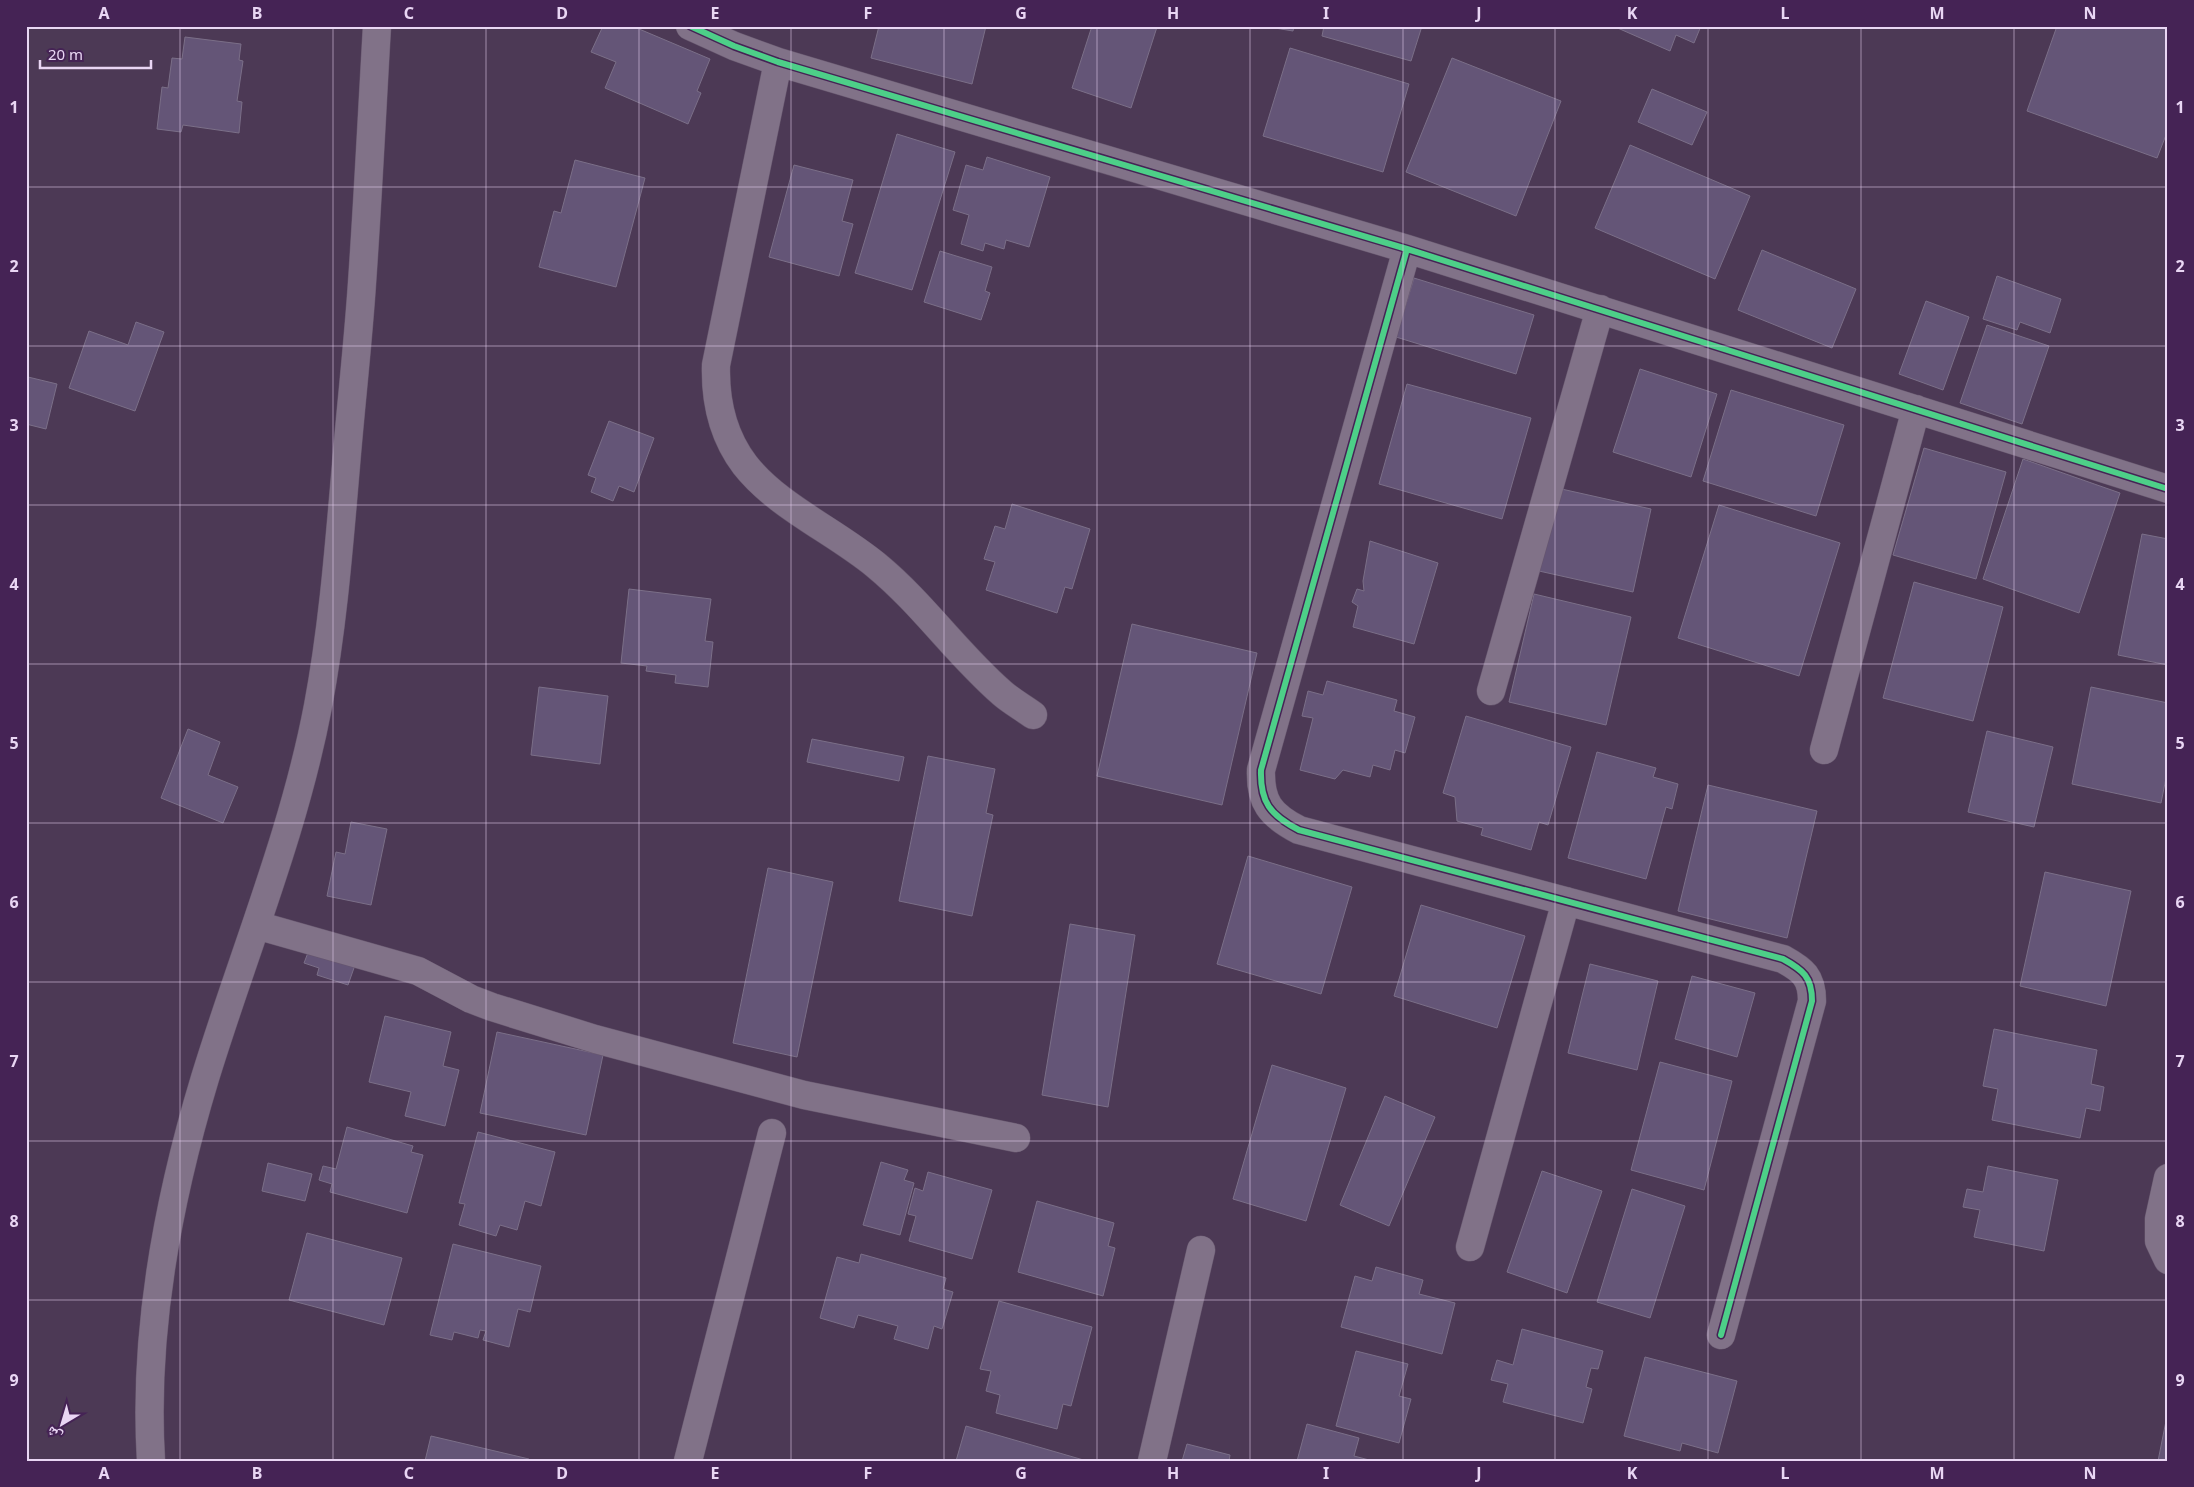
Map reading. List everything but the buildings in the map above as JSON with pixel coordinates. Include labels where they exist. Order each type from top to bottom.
[{"type":"street","points":[[151,1461],[149,1428],[151,1364],[158,1291],[170,1219],[186,1147],[206,1076],[296,798],[318,707],[336,592],[362,284],[377,26]]},
{"type":"street","points":[[690,26],[734,46],[778,62],[1406,248],[2168,489]]},
{"type":"street","points":[[778,62],[716,365],[715,389],[724,424],[744,463],[760,483],[847,542],[878,566],[1003,694],[1032,714]]},
{"type":"street","points":[[1406,248],[1261,770],[1261,786],[1267,804],[1281,821],[1299,830],[1783,959],[1798,968],[1808,978],[1812,989],[1812,1001],[1721,1335]]},
{"type":"street","points":[[1491,691],[1600,309]]},
{"type":"street","points":[[1824,750],[1916,409]]},
{"type":"street","points":[[1470,1247],[1566,901]]},
{"type":"street","points":[[256,925],[418,971],[471,999],[595,1039],[804,1095],[1016,1138]]},
{"type":"street","points":[[688,1461],[772,1133]]},
{"type":"street","points":[[2168,1178],[2159,1219],[2159,1241],[2168,1260]]},
{"type":"street","points":[[1152,1461],[1201,1250]]},
{"type":"cycle path","points":[[690,26],[734,46],[778,62],[1407,249],[2168,489]]},
{"type":"cycle path","points":[[1407,249],[1261,770],[1262,791],[1274,813],[1299,830],[1783,959],[1805,975],[1812,993],[1812,1001],[1721,1335]]}]
